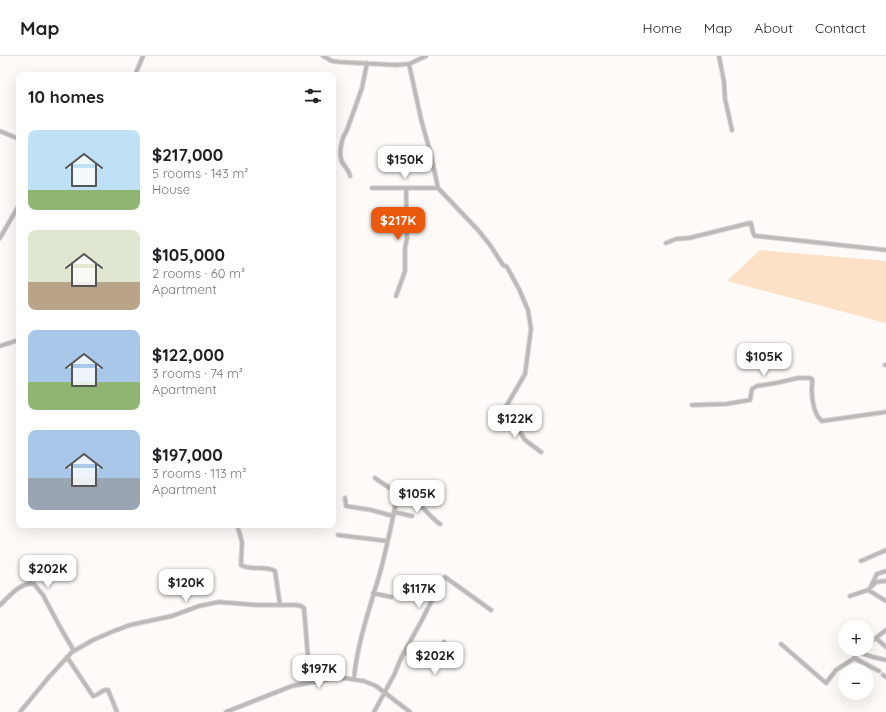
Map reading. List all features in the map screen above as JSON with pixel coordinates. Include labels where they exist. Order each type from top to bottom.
[{"type":"street","points":[[136,72],[143,56]]},
{"type":"street","points":[[323,56],[332,61],[396,65],[409,64],[426,56]]},
{"type":"street","points":[[719,56],[724,82],[725,99],[732,130]]},
{"type":"street","points":[[350,176],[349,170],[341,160],[341,153],[344,135],[362,88],[367,63]]},
{"type":"street","points":[[409,64],[438,188],[478,230],[503,265],[507,267],[528,310],[531,329],[525,374],[500,417]]},
{"type":"street","points":[[0,131],[16,138]]},
{"type":"street","points":[[372,188],[438,188]]},
{"type":"street","points":[[396,296],[405,271],[405,248],[407,238],[406,188]]},
{"type":"street","points":[[0,238],[16,210]]},
{"type":"street","points":[[666,243],[676,238],[688,238],[752,223],[753,233],[755,236],[886,250]]},
{"type":"street","points":[[0,346],[16,341]]},
{"type":"street","points":[[692,406],[726,404],[750,400],[752,389],[757,386],[798,378],[809,378],[812,379],[813,385],[811,391],[818,417],[822,421],[886,412]]},
{"type":"street","points":[[503,412],[517,427],[525,440],[540,452]]},
{"type":"street","points":[[354,679],[355,664],[399,491],[391,489],[375,478]]},
{"type":"street","points":[[345,498],[346,506],[412,516]]},
{"type":"street","points":[[397,498],[415,504],[440,524]]},
{"type":"street","points":[[238,528],[242,542],[241,564],[245,567],[269,568],[275,571],[280,605]]},
{"type":"street","points":[[338,535],[387,541]]},
{"type":"street","points":[[861,561],[886,550]]},
{"type":"street","points":[[869,589],[877,574],[886,571]]},
{"type":"street","points":[[374,712],[385,694],[404,652],[445,577],[491,610]]},
{"type":"street","points":[[850,596],[869,589],[876,582],[886,581]]},
{"type":"street","points":[[0,605],[18,588],[26,584],[34,584],[43,595],[74,651]]},
{"type":"street","points":[[869,589],[886,601]]},
{"type":"street","points":[[373,593],[392,597]]},
{"type":"street","points":[[20,712],[67,657],[93,640],[125,627],[172,616],[199,606],[219,602],[257,605],[296,605],[304,608],[310,683]]},
{"type":"street","points":[[886,630],[876,638],[886,646]]},
{"type":"street","points":[[404,652],[422,664],[437,668],[441,657],[440,651],[444,642]]},
{"type":"street","points":[[781,644],[826,683],[836,670],[854,658],[879,671]]},
{"type":"street","points":[[871,656],[886,660]]},
{"type":"street","points":[[67,657],[93,696],[108,690],[117,712]]},
{"type":"street","points":[[226,712],[284,689],[330,678],[354,679],[376,686],[410,712]]},
{"type":"shaded area","points":[[760,250],[886,261],[886,323],[727,281]]}]
